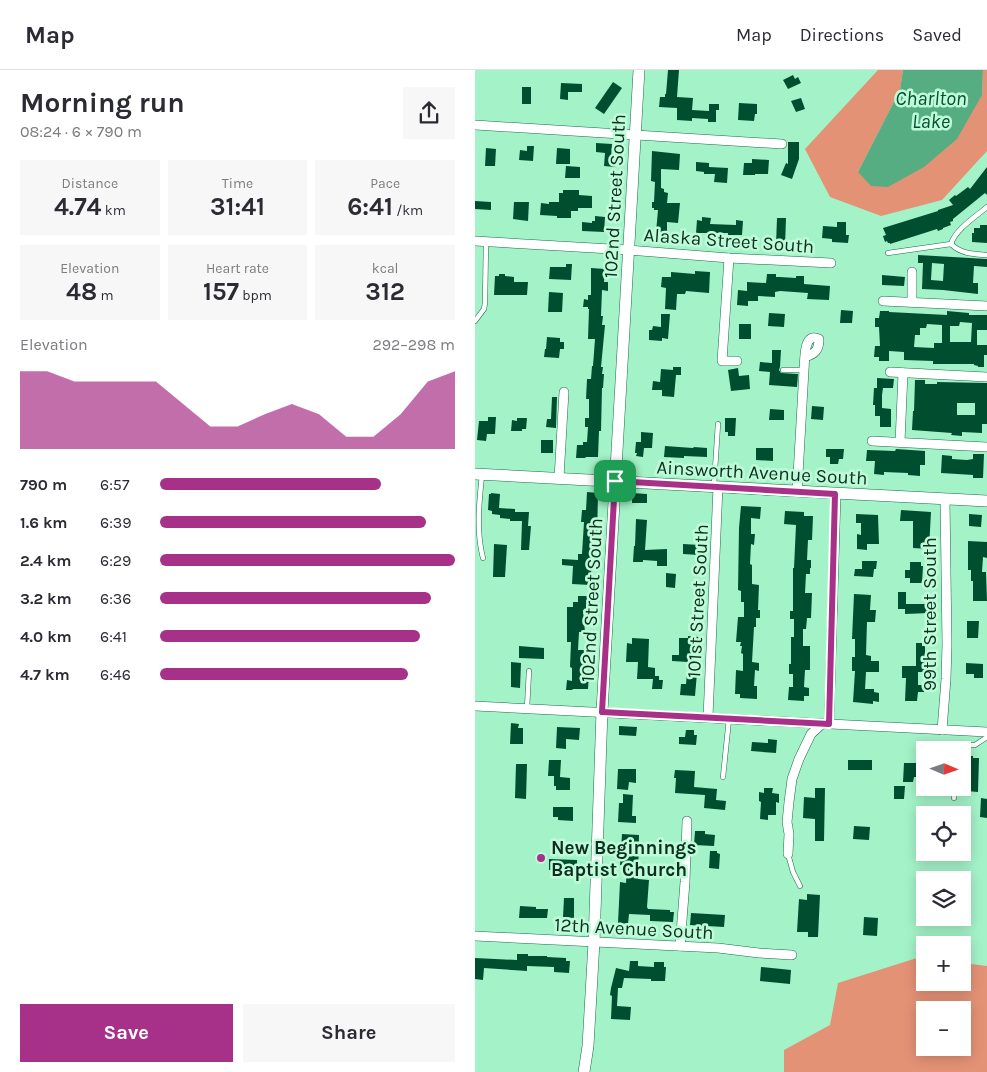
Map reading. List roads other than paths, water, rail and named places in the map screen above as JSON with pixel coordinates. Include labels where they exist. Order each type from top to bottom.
[{"type":"street","name":"102nd Street South","points":[[584,1072],[588,1046],[594,942],[602,712],[639,70]]},
{"type":"street","points":[[475,125],[782,144]]},
{"type":"street","name":"Alaska Street South","points":[[475,241],[831,263]]},
{"type":"street","points":[[729,258],[722,361],[737,361]]},
{"type":"street","points":[[912,302],[913,272]]},
{"type":"street","points":[[883,301],[987,306]]},
{"type":"street","points":[[797,492],[805,357]]},
{"type":"street","points":[[890,372],[987,377]]},
{"type":"street","points":[[900,442],[903,373]]},
{"type":"street","points":[[559,478],[564,392]]},
{"type":"street","points":[[872,441],[987,447]]},
{"type":"street","name":"Ainsworth Avenue South","points":[[479,474],[987,502]]},
{"type":"street","name":"101st Street South","points":[[708,717],[716,487]]},
{"type":"street","points":[[788,854],[789,834],[787,822],[792,779],[811,734],[825,723],[835,494]]},
{"type":"street","name":"99th Street South","points":[[942,730],[947,644],[945,499]]},
{"type":"street","points":[[475,706],[987,732]]},
{"type":"street","points":[[680,946],[687,821]]},
{"type":"street","name":"12th Avenue South","points":[[475,936],[718,948],[791,955]]},
{"type":"lane","points":[[951,244],[958,231],[987,207]]},
{"type":"lane","points":[[475,321],[484,309],[485,304],[486,242]]},
{"type":"lane","points":[[888,253],[951,244]]},
{"type":"lane","points":[[951,244],[961,252],[987,256]]},
{"type":"lane","points":[[783,370],[804,370]]},
{"type":"lane","points":[[716,487],[718,424]]},
{"type":"lane","points":[[479,474],[479,544],[483,558]]},
{"type":"lane","points":[[527,708],[529,671]]},
{"type":"lane","points":[[723,777],[729,718]]},
{"type":"lane","points":[[971,745],[975,745],[987,737]]},
{"type":"lane","points":[[788,854],[793,872],[800,886]]},
{"type":"water","name":"Charlton Lake","points":[[903,70],[983,70],[982,95],[957,139],[924,167],[888,187],[871,186],[858,172],[900,90]]},
{"type":"place","name":"New Beginnings Baptist Church","points":[[541,858]]}]
